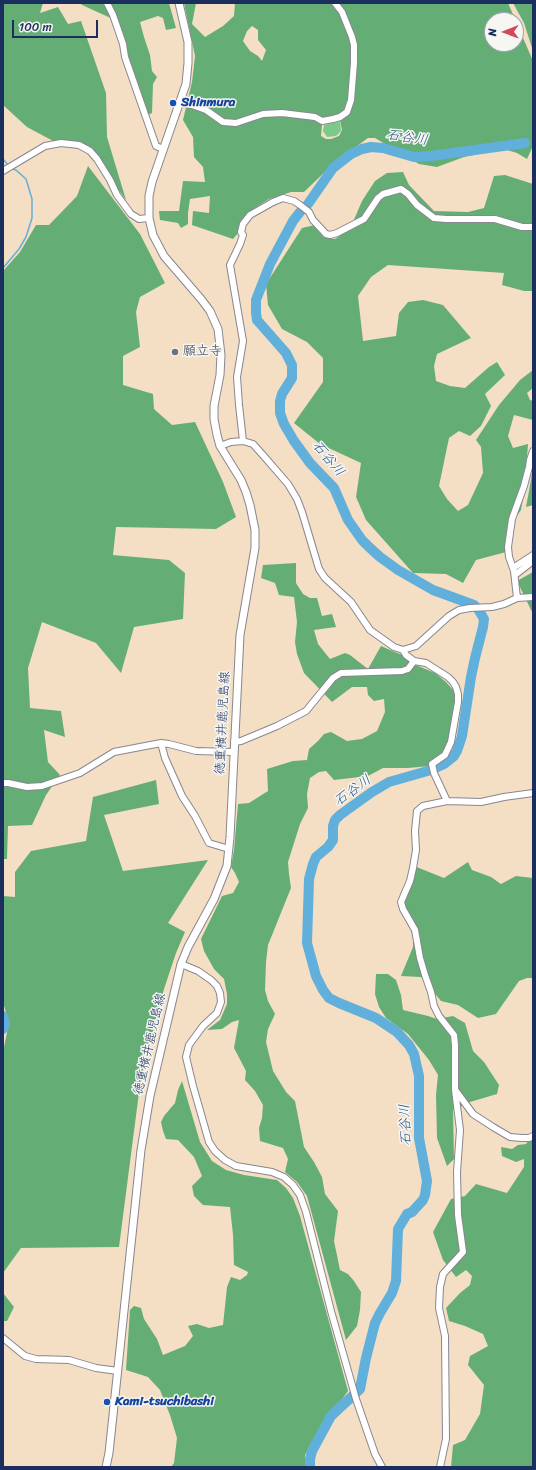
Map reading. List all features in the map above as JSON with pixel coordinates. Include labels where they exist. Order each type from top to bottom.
[{"type":"main road","name":"徳重横井鹿児島線","points":[[106,1467],[110,1453],[143,1132],[151,1088],[181,964],[188,946],[214,899],[227,866],[240,635],[255,548],[255,530],[250,505],[241,480],[220,446],[214,419],[214,406],[221,365],[221,345],[218,329],[210,311],[164,256],[153,235],[148,218],[149,196],[156,169],[186,84],[188,42],[179,3]]},
{"type":"street","points":[[107,3],[113,15],[123,44],[125,57],[156,146],[163,149]]},
{"type":"street","points":[[180,103],[206,110],[223,122],[236,123],[263,114],[282,113],[315,117],[322,121],[333,119],[347,112],[351,100],[354,51],[352,37],[342,12],[335,3]]},
{"type":"street","points":[[8,168],[32,152],[51,144],[67,143],[83,147],[90,151],[103,167],[117,195],[131,214],[139,219],[148,218]]},
{"type":"street","points":[[243,441],[237,377],[243,341],[230,265],[243,235],[243,224],[250,215],[273,202],[284,198],[289,199],[309,212],[313,220],[326,234],[330,235],[364,219],[378,198],[383,194],[401,189],[408,194],[417,205],[434,218],[446,220],[495,219],[522,226],[533,227]]},
{"type":"street","points":[[220,446],[231,442],[243,441],[252,444],[288,484],[297,499],[302,512],[315,560],[319,569],[325,578],[351,602],[370,630],[394,647],[403,650],[421,642],[449,616],[459,610],[492,607],[504,604],[516,598],[533,597]]},
{"type":"street","points":[[516,598],[514,571],[509,557],[508,547],[512,519],[524,486],[533,451]]},
{"type":"street","points":[[514,571],[533,555]]},
{"type":"street","points":[[514,571],[533,561]]},
{"type":"street","points":[[403,650],[406,655],[414,661],[426,663],[448,677],[456,687],[458,694],[451,742],[444,755],[432,764],[434,774],[447,801]]},
{"type":"street","points":[[234,742],[241,741],[263,732],[306,711],[333,678],[341,673],[402,671],[408,669],[414,661]]},
{"type":"street","points":[[161,743],[165,758],[182,796],[195,816],[209,843],[229,849]]},
{"type":"street","points":[[3,783],[27,787],[42,786],[80,773],[114,752],[161,743],[201,751],[234,752]]},
{"type":"street","points":[[440,1467],[446,1439],[446,1415],[445,1336],[439,1308],[440,1288],[443,1274],[463,1252],[458,1215],[457,1172],[460,1130],[455,1090],[455,1044],[454,1035],[439,1016],[434,1006],[422,964],[415,930],[403,909],[401,902],[410,881],[413,868],[416,850],[414,831],[417,811],[423,806],[447,801],[481,802],[533,793]]},
{"type":"street","points":[[181,964],[198,971],[211,980],[220,992],[221,1002],[217,1013],[203,1026],[189,1045],[186,1058],[209,1142],[215,1151],[225,1160],[236,1166],[272,1172],[284,1177],[293,1185],[300,1195],[306,1212],[331,1311],[356,1399],[375,1454],[382,1467]]},
{"type":"street","points":[[455,1090],[473,1114],[493,1127],[510,1136],[522,1138],[529,1138],[533,1136]]},
{"type":"street","points":[[3,1338],[25,1356],[36,1359],[69,1360],[96,1368],[118,1371]]},
{"type":"green space","points":[[3,3],[43,3],[40,13],[58,7],[68,24],[81,21],[106,93],[107,137],[126,200],[109,177],[83,149],[55,142],[27,127],[3,105]]},
{"type":"green space","points":[[80,3],[169,3],[176,28],[166,30],[163,18],[158,16],[140,22],[150,55],[152,71],[157,77],[153,84],[152,113],[148,115],[115,20]]},
{"type":"green space","points":[[184,3],[196,3],[192,24],[205,37],[223,26],[234,16],[235,3],[508,3],[512,12],[484,12],[484,52],[524,52],[524,40],[533,61],[533,146],[527,159],[517,153],[507,150],[498,150],[464,157],[437,167],[419,164],[375,138],[368,138],[334,163],[304,192],[291,192],[269,199],[258,206],[241,220],[239,232],[233,239],[192,225],[193,211],[209,213],[210,196],[190,199],[188,224],[181,228],[178,223],[160,220],[159,211],[179,211],[183,181],[205,182],[203,167],[194,157],[193,137],[183,120],[192,82],[195,56]],"holes":[[[252,26],[258,30],[258,40],[266,50],[262,61],[258,56],[250,51],[243,41],[247,31]],[[340,120],[342,130],[339,136],[331,139],[326,139],[321,136],[322,124]]]},
{"type":"green space","points":[[513,3],[533,3],[533,51],[524,23],[524,12],[518,12]]},
{"type":"green space","points":[[340,121],[341,131],[336,136],[327,137],[323,131],[324,125]]},
{"type":"green space","points":[[88,166],[140,234],[165,283],[140,297],[136,312],[140,347],[123,356],[123,385],[153,394],[154,409],[172,425],[195,422],[223,482],[236,517],[216,529],[116,527],[113,555],[169,560],[185,573],[183,619],[134,627],[121,673],[96,643],[42,622],[28,668],[30,708],[61,711],[65,737],[44,730],[48,762],[60,775],[46,795],[32,825],[8,826],[7,859],[3,859],[3,271],[20,252],[36,225],[49,225],[77,196]]},
{"type":"green space","points":[[403,172],[409,185],[434,211],[468,212],[484,208],[494,176],[505,175],[533,184],[533,291],[524,291],[502,285],[504,273],[388,265],[371,277],[358,296],[363,341],[396,336],[399,313],[408,302],[423,300],[443,305],[471,338],[437,354],[434,366],[436,381],[450,386],[465,388],[497,362],[505,375],[485,394],[491,406],[481,426],[470,436],[459,431],[449,438],[439,486],[447,499],[458,511],[468,505],[483,473],[481,447],[476,440],[499,405],[520,380],[533,370],[533,388],[527,393],[530,400],[533,401],[533,420],[514,415],[508,436],[513,448],[528,444],[525,486],[521,510],[514,520],[506,552],[476,560],[463,583],[446,574],[413,573],[366,520],[356,497],[361,463],[320,444],[294,423],[323,382],[323,358],[307,342],[282,329],[268,305],[266,284],[302,228],[315,225],[323,237],[335,239],[350,229],[362,201],[375,181],[387,173]]},
{"type":"green space","points":[[533,465],[533,505],[526,507],[531,480]]},
{"type":"green space","points":[[296,563],[296,583],[303,594],[310,598],[317,598],[322,616],[332,614],[336,627],[314,630],[318,644],[330,659],[345,653],[350,655],[368,669],[381,646],[406,656],[411,663],[435,673],[454,691],[455,701],[450,734],[446,746],[439,759],[430,766],[383,768],[368,776],[334,780],[326,771],[319,772],[310,778],[307,794],[308,808],[300,824],[288,862],[291,888],[268,945],[265,990],[268,1001],[275,1014],[268,1029],[266,1042],[273,1071],[286,1092],[295,1101],[304,1147],[322,1177],[325,1194],[338,1211],[334,1241],[340,1270],[348,1274],[361,1292],[357,1326],[346,1340],[307,1196],[297,1182],[285,1172],[288,1159],[283,1148],[260,1141],[259,1128],[262,1118],[263,1105],[255,1091],[245,1080],[246,1071],[234,1048],[239,1020],[232,1022],[222,1029],[207,1030],[220,1020],[227,1004],[227,994],[224,979],[214,969],[204,951],[201,939],[222,896],[233,893],[239,882],[231,867],[238,804],[249,803],[268,791],[267,769],[293,761],[307,760],[309,749],[324,734],[331,732],[347,741],[362,739],[377,731],[385,712],[384,699],[374,701],[368,695],[367,687],[352,687],[332,702],[304,673],[297,654],[295,642],[297,622],[294,597],[279,595],[275,583],[261,578],[263,565]]},
{"type":"green space","points":[[533,572],[533,614],[517,581]]},
{"type":"green space","points":[[156,780],[159,804],[104,815],[123,871],[208,860],[168,923],[185,932],[164,989],[141,1077],[119,1247],[21,1248],[3,1273],[3,1052],[9,1023],[3,1002],[3,896],[15,897],[15,872],[31,851],[86,841],[93,797]]},
{"type":"green space","points":[[468,862],[472,870],[491,877],[501,884],[516,876],[533,878],[533,978],[527,978],[519,981],[496,1014],[478,1018],[458,1005],[441,1001],[421,977],[401,976],[413,947],[413,935],[404,915],[403,903],[414,866],[444,878]]},
{"type":"green space","points":[[376,974],[388,974],[396,980],[401,995],[403,1010],[437,1019],[453,1016],[465,1023],[473,1051],[484,1062],[499,1085],[497,1094],[470,1102],[453,1110],[454,1159],[447,1166],[437,1138],[436,1095],[438,1075],[429,1060],[408,1034],[386,1018],[379,1007],[375,994]]},
{"type":"green space","points":[[182,1081],[200,1142],[212,1161],[226,1170],[244,1175],[277,1180],[286,1188],[293,1198],[300,1216],[348,1391],[316,1435],[305,1455],[305,1467],[171,1467],[174,1463],[177,1438],[160,1390],[148,1377],[126,1370],[130,1310],[134,1306],[141,1308],[144,1319],[157,1339],[163,1355],[185,1346],[193,1336],[188,1326],[197,1324],[209,1328],[223,1325],[227,1287],[231,1277],[240,1280],[247,1275],[248,1272],[234,1265],[230,1207],[203,1205],[194,1196],[192,1186],[202,1176],[194,1157],[178,1140],[166,1139],[163,1131],[161,1122],[175,1103]]},
{"type":"green space","points":[[533,1135],[533,1467],[451,1467],[453,1445],[465,1440],[480,1414],[484,1385],[468,1365],[470,1356],[488,1346],[483,1334],[449,1321],[446,1308],[470,1285],[472,1276],[466,1270],[456,1277],[443,1260],[433,1232],[451,1199],[465,1196],[476,1184],[507,1193],[524,1167],[524,1159],[516,1162],[502,1156],[501,1147],[512,1149],[518,1145],[526,1144]]},
{"type":"green space","points":[[3,1293],[14,1307],[7,1321],[3,1321]]},
{"type":"waterway","name":"石谷川","points":[[308,204],[333,168],[351,154],[362,149],[371,147],[383,148],[414,157],[525,143]]},
{"type":"waterway","points":[[3,159],[8,165]]},
{"type":"waterway","points":[[3,268],[19,249],[26,237],[32,218],[32,199],[26,179],[13,169]]},
{"type":"waterway","name":"石谷川","points":[[300,212],[293,221],[270,264],[256,300],[257,320],[286,353],[292,365],[292,378],[282,394],[280,401],[280,413],[284,424],[310,463],[334,488],[348,520],[362,540],[369,547],[398,570],[433,590],[474,605],[484,619],[471,677],[462,736],[454,756],[444,764],[431,770],[389,782],[372,792],[340,815],[335,820],[333,826],[333,840],[328,847],[316,857],[309,879],[307,943],[316,976],[323,990],[329,998],[376,1018],[397,1032],[409,1045],[414,1054],[419,1076],[419,1138],[427,1181],[423,1200],[412,1212],[407,1214],[398,1229],[396,1281],[392,1293],[375,1323],[360,1389],[331,1416],[312,1451],[310,1467]]},
{"type":"waterway","points":[[3,1016],[5,1024],[3,1029]]},
{"type":"place","name":"Shinmura","points":[[173,103]]},
{"type":"place","name":"願立寺","points":[[175,352]]},
{"type":"place","name":"Kami-tsuchibashi","points":[[107,1402]]}]
